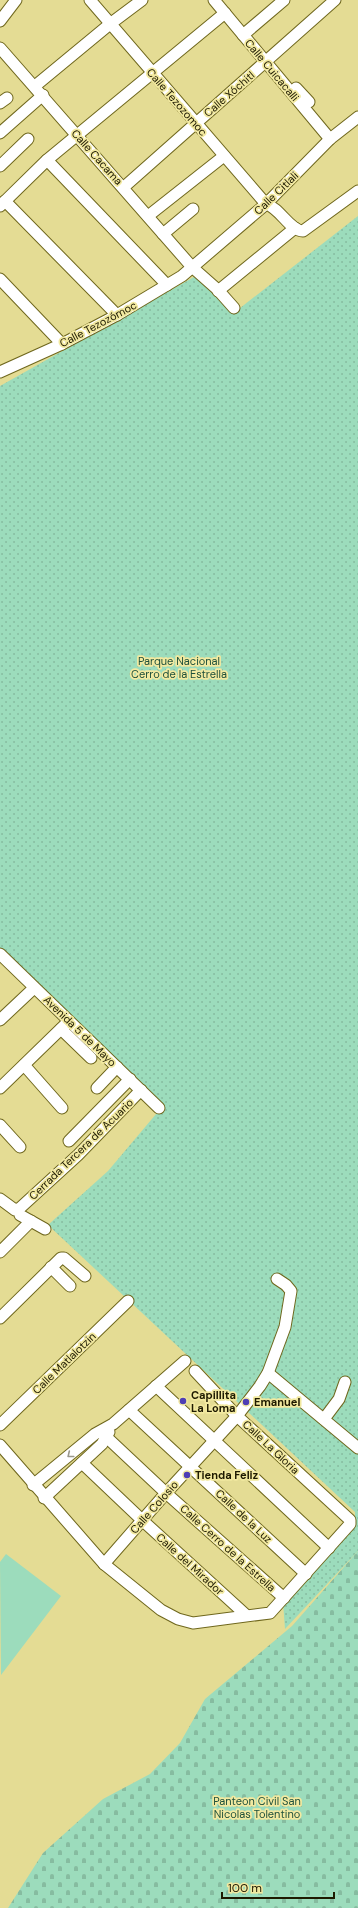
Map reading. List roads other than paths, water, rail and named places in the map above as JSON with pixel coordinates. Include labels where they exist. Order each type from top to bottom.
[{"type":"street","points":[[0,21],[16,0]]},
{"type":"street","name":"Calle Tezozomoc","points":[[90,0],[266,204],[273,206],[295,228]]},
{"type":"street","points":[[35,86],[110,24],[142,0]]},
{"type":"street","points":[[243,35],[284,0]]},
{"type":"street","name":"Calle Xóchitl","points":[[124,188],[334,0]]},
{"type":"street","name":"Calle Cuicacalli","points":[[215,1],[330,139]]},
{"type":"street","points":[[117,315],[2,203],[47,160],[225,13]]},
{"type":"street","name":"Calle Cacama","points":[[0,48],[43,95],[192,267],[234,308]]},
{"type":"street","points":[[276,76],[292,83],[309,102]]},
{"type":"street","points":[[0,133],[43,95]]},
{"type":"street","name":"Calle Citlali","points":[[192,267],[266,204],[330,139],[358,117]]},
{"type":"street","points":[[1,164],[28,139]]},
{"type":"street","points":[[148,216],[224,156]]},
{"type":"street","points":[[47,160],[167,285]]},
{"type":"street","points":[[218,291],[295,228],[303,231],[358,191]]},
{"type":"street","points":[[163,234],[193,209]]},
{"type":"street","name":"Calle Tezozómoc","points":[[2,368],[62,344],[117,315],[167,285],[192,267]]},
{"type":"street","points":[[0,279],[62,344]]},
{"type":"street","name":"Avenida 5 de Mayo","points":[[0,954],[34,988],[65,1025],[117,1067],[159,1108]]},
{"type":"street","points":[[0,1020],[34,988]]},
{"type":"street","points":[[0,1088],[65,1025],[91,1058]]},
{"type":"street","points":[[24,1065],[62,1108]]},
{"type":"street","points":[[97,1088],[117,1067]]},
{"type":"street","points":[[69,1141],[130,1079]]},
{"type":"street","name":"Cerrada Tercera de Acuario","points":[[0,1199],[15,1210],[20,1208],[78,1155],[141,1090]]},
{"type":"street","points":[[0,1125],[20,1146]]},
{"type":"street","points":[[20,1215],[45,1229]]},
{"type":"street","points":[[2,1247],[31,1221]]},
{"type":"street","points":[[0,1318],[60,1258],[64,1258],[85,1276]]},
{"type":"street","points":[[51,1267],[70,1286]]},
{"type":"street","name":"Calle Colosio","points":[[104,1564],[213,1440],[237,1416],[268,1374],[285,1327],[291,1291],[286,1285],[277,1279]]},
{"type":"street","name":"Calle Matlalotzin","points":[[0,1425],[128,1301]]},
{"type":"street","points":[[44,1498],[102,1444],[104,1434],[113,1424],[185,1361]]},
{"type":"street","name":"Calle La Gloria","points":[[195,1371],[237,1416],[350,1520],[350,1524],[329,1548]]},
{"type":"street","points":[[268,1374],[358,1448]]},
{"type":"street","points":[[324,1419],[339,1400],[345,1382]]},
{"type":"street","points":[[0,1445],[44,1498],[104,1564],[150,1602],[178,1619],[192,1623],[246,1615],[270,1614],[329,1548],[156,1386]]},
{"type":"street","name":"Calle de la Luz","points":[[129,1410],[306,1574]]},
{"type":"street","points":[[33,1485],[95,1434],[104,1434]]},
{"type":"street","name":"Calle Cerro de la Estrella","points":[[104,1434],[166,1493],[284,1598]]},
{"type":"street","name":"Calle del Mirador","points":[[82,1463],[246,1615]]},
{"type":"place","name":"Capillita La Loma","points":[[183,1401]]},
{"type":"place","name":"Emanuel","points":[[246,1402]]},
{"type":"place","name":"Tienda Feliz","points":[[187,1475]]},
{"type":"park label","name":"Parque Nacional Cerro de la Estrella","points":[[179,667]]},
{"type":"park label","name":"Panteon Civil San Nicolas Tolentino","points":[[257,1807]]}]
